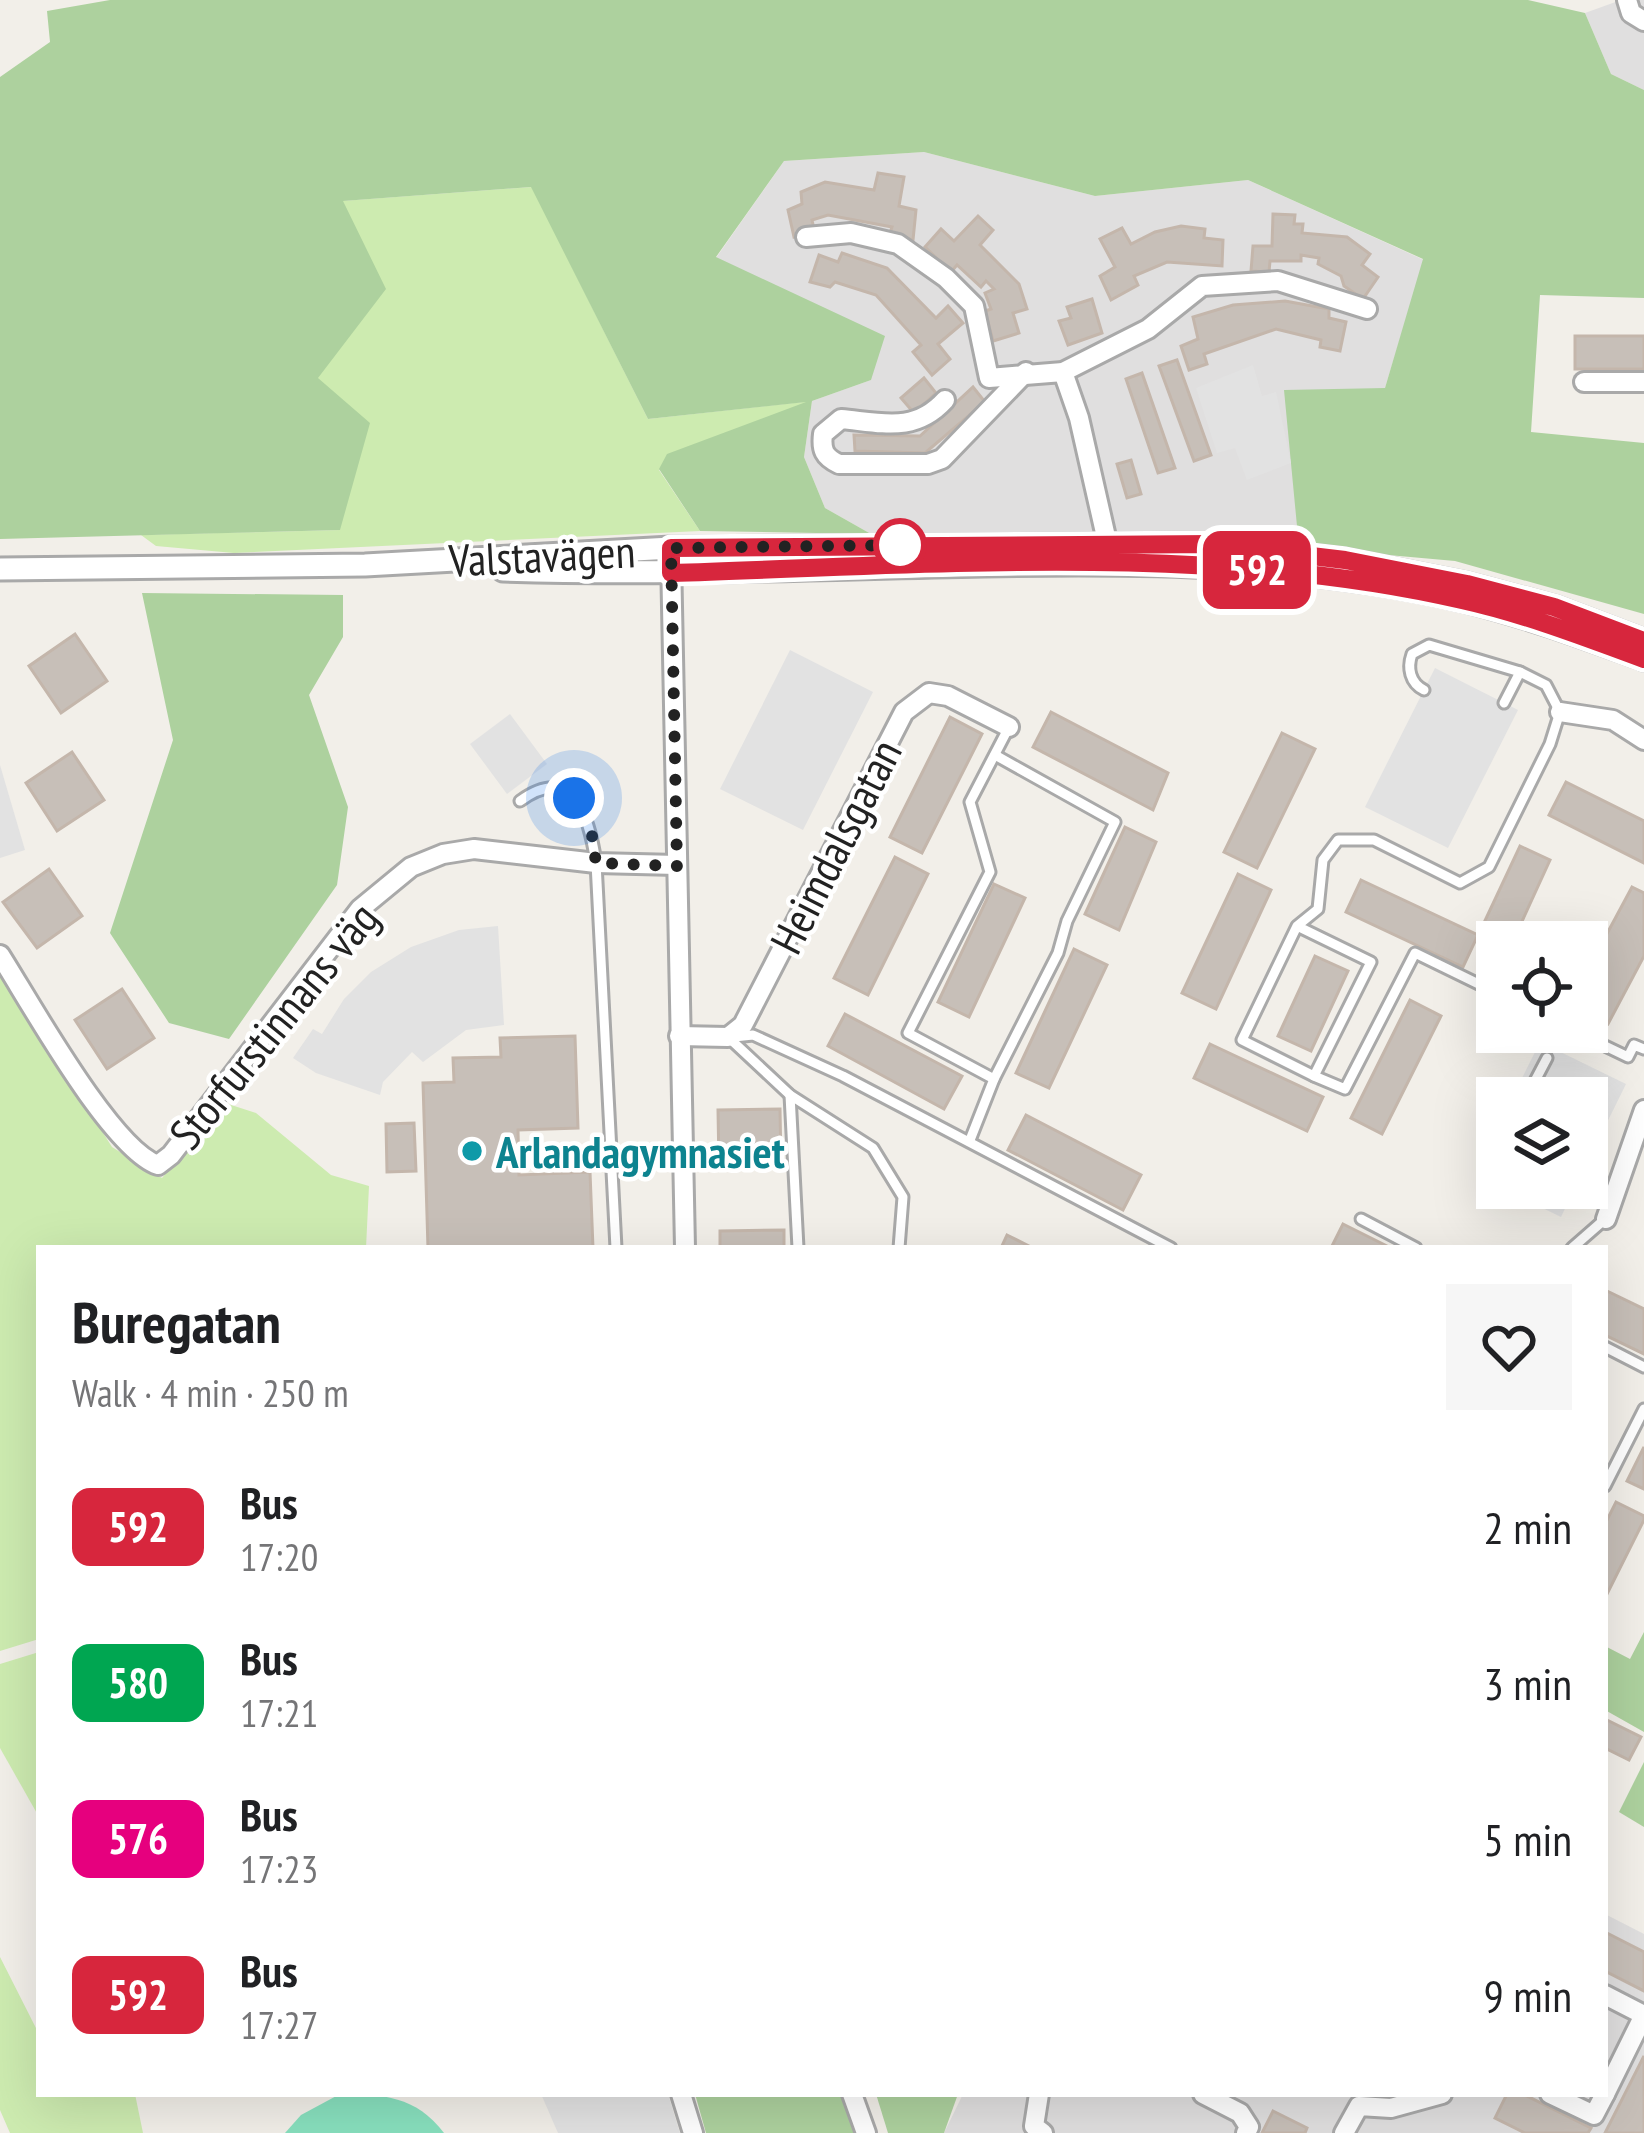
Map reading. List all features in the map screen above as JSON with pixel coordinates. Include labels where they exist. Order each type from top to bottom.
[{"type":"street","points":[[1627,0],[1631,14],[1644,21]]},
{"type":"street","points":[[806,237],[850,233],[898,244],[946,278],[974,306],[989,378],[1063,372],[1148,329],[1202,286],[1278,281],[1366,309]]},
{"type":"street","points":[[945,400],[928,419],[915,422],[841,419],[823,434],[821,448],[839,464],[928,464],[942,459],[1026,372]]},
{"type":"street","points":[[1063,372],[1079,418],[1110,554]]},
{"type":"street","points":[[1584,382],[1644,382]]},
{"type":"street","name":"Valstavägen","points":[[0,568],[364,565],[671,573],[1110,554],[1212,544],[1345,560],[1467,584],[1554,607],[1644,641]]},
{"type":"street","points":[[671,548],[686,1245]]},
{"type":"street","name":"Valstavägen","points":[[364,565],[671,548],[1110,554],[1342,578],[1460,599],[1548,623],[1644,659]]},
{"type":"street","name":"Heimdalsgatan","points":[[728,1037],[743,1025],[904,712],[929,693],[948,695],[1009,727]]},
{"type":"street","points":[[1560,712],[1612,720],[1644,740]]},
{"type":"street","name":"Storfurstinnans väg","points":[[0,955],[107,1120],[148,1162],[158,1165],[171,1155],[360,909],[411,868],[443,854],[473,849],[596,863],[677,866]]},
{"type":"street","points":[[679,1036],[728,1037]]},
{"type":"street","points":[[1606,1219],[1644,1110]]},
{"type":"street","points":[[1608,1997],[1644,2015],[1608,2088]]},
{"type":"street","points":[[682,2097],[693,2133]]},
{"type":"street","points":[[853,2097],[866,2133]]},
{"type":"street","points":[[1039,2097],[1034,2126],[1042,2133]]},
{"type":"street","points":[[1209,2097],[1240,2113],[1249,2127],[1246,2133]]},
{"type":"street","points":[[1352,2130],[1359,2106],[1391,2108],[1431,2097]]},
{"type":"street","points":[[1556,2097],[1594,2115],[1603,2097]]},
{"type":"lane","points":[[1424,690],[1412,678],[1408,664],[1412,654],[1430,645],[1520,672],[1546,685],[1560,712],[1550,744],[1489,867],[1460,884],[1373,840],[1338,840],[1323,860],[1318,909],[1297,926],[1242,1040],[1345,1089],[1415,953],[1476,983]]},
{"type":"lane","points":[[1504,703],[1520,672]]},
{"type":"lane","points":[[994,1079],[908,1033],[990,872],[970,802],[1009,727]]},
{"type":"lane","points":[[970,1140],[1115,822],[995,755]]},
{"type":"lane","points":[[520,801],[534,790],[547,789],[574,798],[590,822],[616,1245]]},
{"type":"lane","points":[[1297,926],[1371,962],[1314,1076]]},
{"type":"lane","points":[[728,1037],[754,1035],[970,1140],[1165,1245]]},
{"type":"lane","points":[[728,1037],[790,1095],[873,1148],[902,1197],[898,1245]]},
{"type":"lane","points":[[1616,1064],[1628,1058],[1634,1045],[1644,1049]]},
{"type":"lane","points":[[1608,1048],[1628,1058]]},
{"type":"lane","points":[[1537,1077],[1547,1058]]},
{"type":"lane","points":[[790,1095],[798,1245]]},
{"type":"lane","points":[[1360,1219],[1410,1245]]},
{"type":"lane","points":[[1576,1245],[1606,1219]]},
{"type":"lane","points":[[1608,1348],[1644,1366]]},
{"type":"lane","points":[[1608,1480],[1644,1409]]},
{"type":"shaded area","points":[[1621,0],[1644,0],[1644,90],[1611,74],[1585,13]]},
{"type":"shaded area","points":[[924,152],[1095,196],[1248,180],[1424,260],[1385,388],[1299,547],[1180,531],[1075,537],[871,534],[825,508],[804,457],[812,401],[871,380],[716,258],[784,161]]},
{"type":"shaded area","points":[[1253,365],[1262,396],[1276,392],[1291,463],[1247,480],[1235,448],[1217,453],[1196,388]]},
{"type":"shaded area","points":[[790,650],[873,692],[803,830],[720,789]]},
{"type":"shaded area","points":[[1435,668],[1518,710],[1448,848],[1365,807]]},
{"type":"shaded area","points":[[510,714],[547,764],[507,794],[470,744]]},
{"type":"shaded area","points":[[0,765],[25,850],[0,858]]},
{"type":"shaded area","points":[[498,926],[504,1025],[466,1030],[423,1062],[412,1052],[383,1082],[380,1095],[316,1073],[293,1058],[313,1029],[322,1034],[344,999],[371,972],[411,947],[459,930]]},
{"type":"shaded area","points":[[1534,1053],[1563,1053],[1626,1084],[1608,1120],[1608,1077],[1522,1077]]},
{"type":"shaded area","points":[[1608,1916],[1644,1934],[1644,2133],[944,2133],[962,2097],[1608,2097]]},
{"type":"shaded area","points":[[542,2097],[669,2097],[680,2133],[558,2133]]},
{"type":"green space","points":[[110,0],[1528,0],[1585,13],[1611,74],[1644,90],[1644,298],[1540,295],[1531,432],[1644,443],[1644,614],[1455,561],[1299,547],[1284,390],[1385,388],[1423,259],[1248,180],[1095,196],[924,152],[784,161],[716,257],[885,336],[871,380],[812,401],[804,457],[825,508],[871,534],[700,531],[659,469],[667,454],[806,402],[648,419],[531,187],[343,201],[386,289],[318,378],[370,423],[340,530],[0,539],[0,77],[50,42],[47,11]]},
{"type":"green space","points":[[532,187],[648,419],[812,401],[659,470],[700,531],[234,553],[156,546],[141,535],[340,530],[318,378],[342,201]]},
{"type":"green space","points":[[142,593],[343,595],[343,637],[309,695],[348,807],[337,885],[229,1039],[169,1023],[110,933],[173,740]]},
{"type":"green space","points":[[0,970],[112,1147],[162,1178],[225,1103],[256,1113],[331,1175],[369,1186],[366,1245],[36,1245],[36,1640],[0,1651]]},
{"type":"green space","points":[[1644,1632],[1644,1732],[1608,1712],[1608,1648],[1630,1659]]},
{"type":"green space","points":[[36,1653],[36,1812],[0,1748],[0,1664]]},
{"type":"green space","points":[[1644,1762],[1644,1827],[1619,1812]]},
{"type":"green space","points":[[0,1957],[36,2028],[36,2097],[136,2097],[143,2133],[10,2133],[0,2110]]},
{"type":"green space","points":[[334,2097],[381,2097],[410,2104],[444,2133],[285,2133],[301,2115]]},
{"type":"green space","points":[[696,2097],[843,2097],[856,2133],[706,2133]]},
{"type":"green space","points":[[877,2097],[957,2097],[944,2133],[888,2133]]},
{"type":"building","points":[[878,173],[904,177],[899,206],[916,210],[913,240],[890,233],[892,227],[828,215],[812,220],[814,229],[794,237],[788,210],[802,204],[801,192],[825,182],[874,190]]},
{"type":"building","points":[[1273,214],[1295,215],[1294,224],[1303,224],[1302,233],[1347,237],[1370,254],[1362,265],[1378,277],[1363,299],[1344,286],[1341,276],[1318,264],[1319,258],[1301,255],[1301,261],[1270,261],[1269,272],[1251,271],[1253,246],[1272,246]]},
{"type":"building","points":[[978,216],[993,230],[980,245],[1019,284],[1027,309],[1013,313],[1019,333],[993,341],[985,293],[994,289],[986,281],[981,287],[957,265],[951,272],[925,247],[941,229],[954,241]]},
{"type":"building","points":[[1181,226],[1205,229],[1204,238],[1223,240],[1222,266],[1167,262],[1134,276],[1138,285],[1111,300],[1100,276],[1115,267],[1100,239],[1122,228],[1131,244]]},
{"type":"building","points":[[842,253],[887,268],[936,318],[948,306],[963,323],[938,344],[950,359],[932,375],[913,352],[921,345],[876,295],[835,282],[830,287],[810,282],[819,255],[838,262]]},
{"type":"building","points":[[1092,299],[1102,333],[1068,345],[1059,321],[1071,318],[1067,307]]},
{"type":"building","points":[[1285,301],[1329,309],[1329,318],[1346,322],[1340,351],[1320,347],[1321,340],[1276,329],[1204,354],[1207,364],[1189,370],[1181,346],[1198,339],[1193,317],[1233,305]]},
{"type":"building","points":[[1575,336],[1644,336],[1644,369],[1575,369]]},
{"type":"building","points":[[1177,360],[1211,455],[1194,461],[1159,366]]},
{"type":"building","points":[[1142,373],[1175,468],[1158,473],[1126,379]]},
{"type":"building","points":[[924,378],[936,393],[914,413],[901,398]]},
{"type":"building","points":[[973,387],[985,402],[925,453],[855,451],[854,435],[920,436]]},
{"type":"building","points":[[1131,460],[1141,494],[1127,498],[1117,464]]},
{"type":"building","points":[[75,634],[107,681],[61,713],[29,666]]},
{"type":"building","points":[[1051,712],[1168,773],[1153,810],[1033,747]]},
{"type":"building","points":[[950,717],[982,734],[922,853],[890,837]]},
{"type":"building","points":[[1282,733],[1315,749],[1257,868],[1224,852]]},
{"type":"building","points":[[72,752],[104,800],[57,831],[26,783]]},
{"type":"building","points":[[1566,782],[1644,821],[1644,863],[1549,815]]},
{"type":"building","points":[[1125,827],[1156,842],[1119,930],[1085,914]]},
{"type":"building","points":[[1520,846],[1550,860],[1522,921],[1485,921]]},
{"type":"building","points":[[895,857],[928,874],[868,995],[834,978]]},
{"type":"building","points":[[49,869],[82,916],[37,948],[3,902]]},
{"type":"building","points":[[1238,874],[1271,890],[1216,1009],[1182,993]]},
{"type":"building","points":[[1361,880],[1476,934],[1476,939],[1463,967],[1346,912]]},
{"type":"building","points":[[994,884],[1025,898],[969,1017],[938,1002]]},
{"type":"building","points":[[1632,887],[1644,893],[1644,956],[1608,1024],[1608,932]]},
{"type":"building","points":[[1074,949],[1107,965],[1049,1088],[1016,1073]]},
{"type":"building","points":[[1315,956],[1348,971],[1311,1051],[1278,1036]]},
{"type":"building","points":[[122,989],[154,1038],[107,1069],[75,1020]]},
{"type":"building","points":[[1410,1000],[1441,1016],[1382,1134],[1351,1118]]},
{"type":"building","points":[[845,1014],[962,1076],[944,1109],[828,1046]]},
{"type":"building","name":"Arlandagymnasiet","points":[[575,1036],[578,1128],[518,1130],[519,1175],[590,1172],[593,1245],[428,1245],[423,1083],[454,1082],[453,1058],[501,1057],[500,1038]]},
{"type":"building","points":[[1210,1044],[1323,1097],[1307,1131],[1194,1078]]},
{"type":"building","points":[[780,1109],[781,1164],[719,1166],[718,1110]]},
{"type":"building","points":[[1026,1115],[1141,1175],[1123,1210],[1008,1150]]},
{"type":"building","points":[[414,1123],[416,1171],[387,1172],[386,1124]]},
{"type":"building","points":[[1343,1224],[1385,1245],[1332,1245]]},
{"type":"building","points":[[784,1230],[784,1245],[720,1245],[720,1231]]},
{"type":"building","points":[[1007,1235],[1027,1245],[1002,1245]]},
{"type":"building","points":[[1608,1291],[1644,1309],[1644,1354],[1608,1336]]},
{"type":"building","points":[[1644,1447],[1644,1489],[1627,1481]]},
{"type":"building","points":[[1616,1502],[1644,1516],[1608,1592],[1608,1518]]},
{"type":"building","points":[[1608,1720],[1641,1737],[1629,1760],[1608,1750]]},
{"type":"building","points":[[1608,1934],[1644,1952],[1644,1991],[1608,1973]]},
{"type":"building","points":[[1644,2056],[1644,2133],[1605,2133]]},
{"type":"building","points":[[1506,2097],[1529,2097],[1591,2128],[1588,2133],[1525,2133],[1495,2118]]},
{"type":"building","points":[[1273,2111],[1307,2128],[1305,2133],[1262,2133]]},
{"type":"bus line","name":"592","points":[[1644,641],[1554,607],[1467,584],[1345,560],[1212,544],[671,548],[671,573],[1112,563],[1225,566],[1342,578],[1460,599],[1548,623],[1644,659]]},
{"type":"place","name":"Arlandagymnasiet","points":[[472,1151]]},
{"type":"route","points":[[574,798],[590,822],[596,863],[677,866],[671,548],[900,545]]}]
